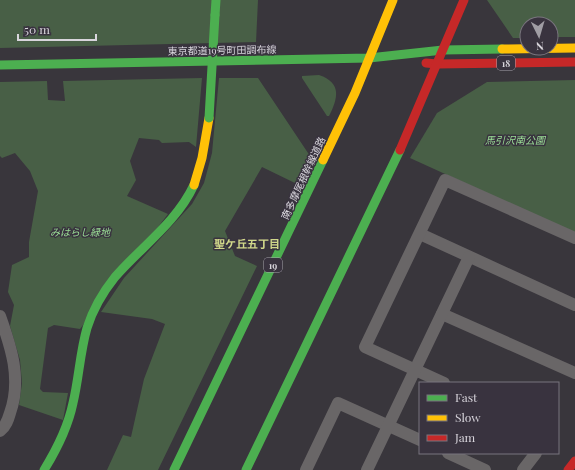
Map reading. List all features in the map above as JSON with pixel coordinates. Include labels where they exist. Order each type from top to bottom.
[{"type":"main road","points":[[44,470],[53,455],[68,422],[87,328],[99,299],[119,271],[174,218],[186,200],[196,180],[204,153],[209,118],[216,0]]},
{"type":"main road","name":"南多摩尾根幹線道路","points":[[174,470],[355,93],[394,0]]},
{"type":"main road","points":[[246,470],[396,158],[464,0]]},
{"type":"main road","name":"18","points":[[443,50],[575,48]]},
{"type":"main road","name":"東京都道19号町田調布線","points":[[0,65],[369,58],[443,50]]},
{"type":"main road","name":"18","points":[[369,58],[437,64],[575,62]]},
{"type":"main road","points":[[568,470],[575,461]]},
{"type":"street","points":[[442,382],[365,347],[445,180],[575,238]]},
{"type":"street","points":[[420,234],[575,305]]},
{"type":"street","points":[[367,470],[387,425],[469,257]]},
{"type":"street","points":[[442,314],[575,373]]},
{"type":"street","points":[[0,316],[11,348],[15,367],[16,387],[13,406],[6,424],[0,431]]},
{"type":"street","points":[[306,470],[338,403],[419,440]]},
{"type":"street","points":[[450,454],[485,470]]},
{"type":"street","points":[[523,470],[535,454]]},
{"type":"green space","points":[[0,0],[258,0],[256,42],[0,48]]},
{"type":"green space","points":[[487,0],[575,0],[575,37],[559,37],[559,16],[519,16],[519,38],[513,38]]},
{"type":"green space","points":[[319,75],[332,82],[335,87],[336,97],[329,116],[327,116],[302,78],[302,76]]},
{"type":"green space","name":"みはらし緑地","points":[[202,78],[196,147],[189,142],[162,143],[159,140],[139,138],[130,161],[136,180],[127,196],[168,214],[80,329],[54,325],[48,328],[40,389],[43,392],[68,393],[63,420],[19,405],[22,383],[20,360],[10,326],[14,305],[8,292],[12,265],[29,257],[29,242],[38,191],[30,171],[15,153],[2,158],[0,156],[0,82],[47,81],[48,100],[65,101],[63,81]]},
{"type":"green space","points":[[219,78],[258,78],[310,156],[297,184],[262,167],[225,231],[235,256],[257,266],[158,470],[107,470],[123,435],[131,437],[144,379],[165,324],[152,319],[101,312],[124,278],[192,204],[204,183],[212,153]]},
{"type":"green space","name":"馬引沢南公園","points":[[575,80],[575,233],[410,158],[437,113],[487,82]]},
{"type":"traffic: fast","points":[[215,15],[216,0]]},
{"type":"traffic: fast","points":[[209,118],[215,15]]},
{"type":"traffic: fast","points":[[0,65],[369,58],[443,50],[502,49]]},
{"type":"traffic: fast","points":[[246,470],[400,150]]},
{"type":"traffic: fast","points":[[174,470],[323,160]]},
{"type":"traffic: fast","points":[[44,470],[58,446],[71,412],[87,328],[95,307],[115,277],[158,234],[178,211],[187,199],[194,185]]},
{"type":"traffic: slow","points":[[323,160],[355,93],[393,0]]},
{"type":"traffic: slow","points":[[502,49],[575,48]]},
{"type":"traffic: slow","points":[[194,185],[202,158],[209,118]]},
{"type":"traffic: jam","points":[[400,150],[464,0]]},
{"type":"traffic: jam","points":[[426,63],[575,62]]},
{"type":"traffic: jam","points":[[568,470],[575,461]]},
{"type":"district","name":"聖ケ丘五丁目","points":[[247,243]]}]
